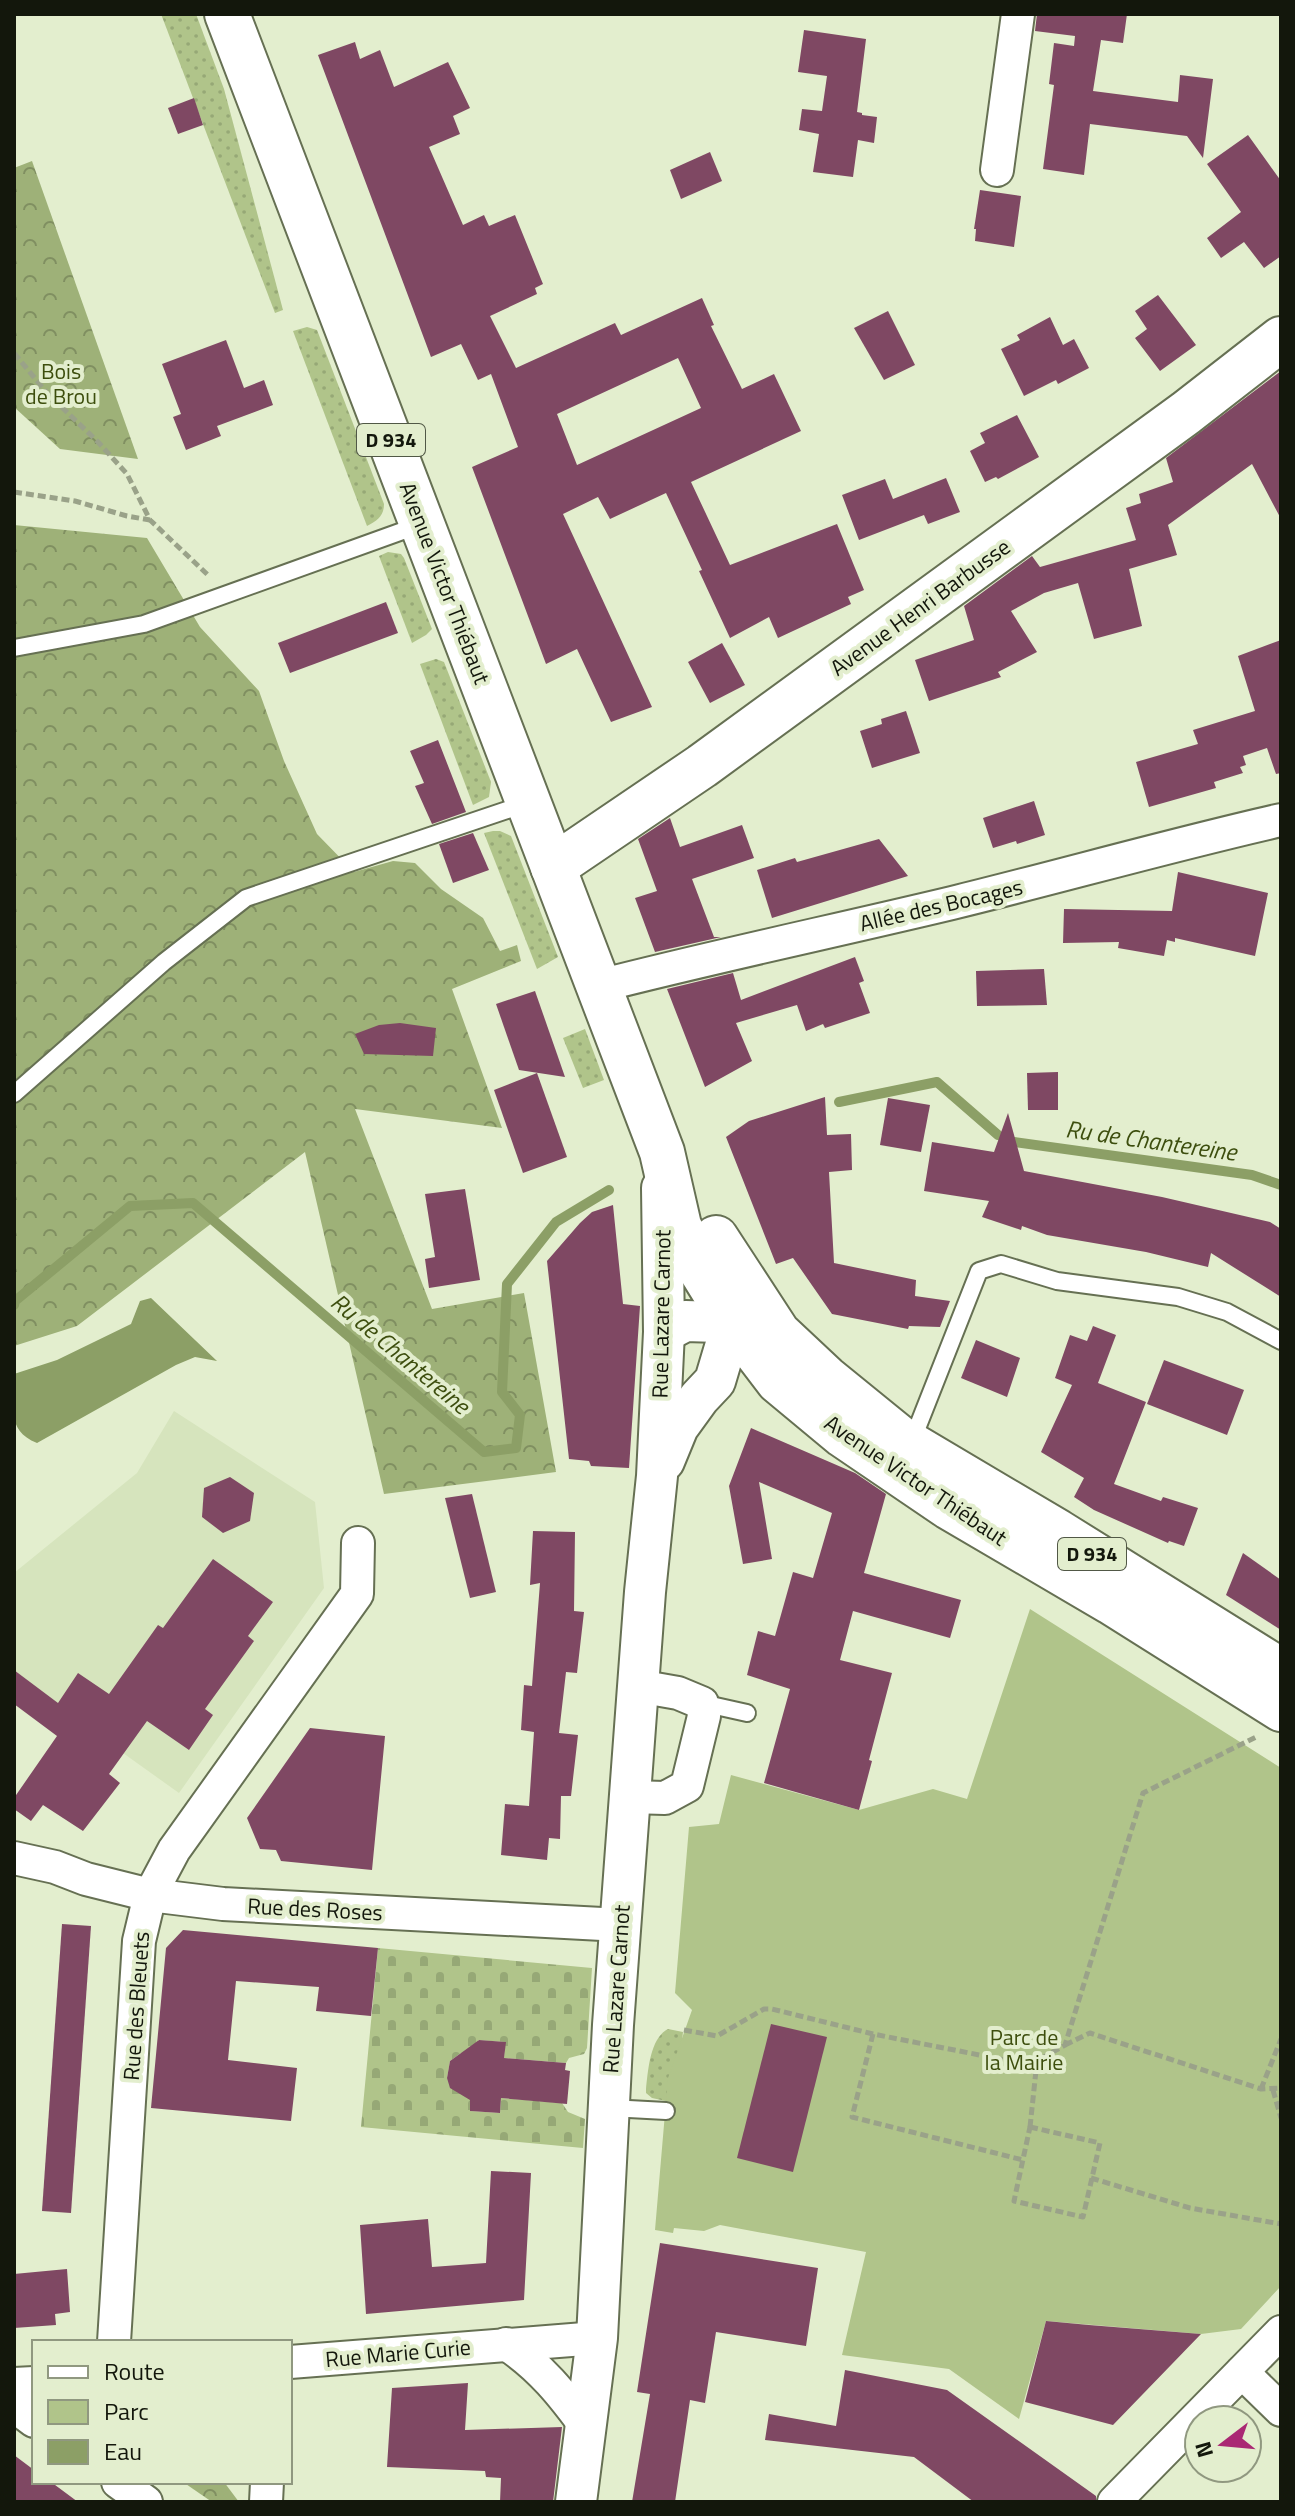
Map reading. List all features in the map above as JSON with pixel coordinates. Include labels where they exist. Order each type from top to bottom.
[{"type":"main road","name":"Avenue Victor Thiébaut","points":[[227,14],[662,1152],[679,1226],[702,1272],[778,1333],[826,1378],[902,1451],[949,1507],[1111,1602],[1273,1721]]},
{"type":"main road","name":"Avenue Henri Barbusse","points":[[553,867],[702,766],[1186,413],[1281,339]]},
{"type":"main road","name":"Avenue Victor Thiébaut","points":[[738,1302],[778,1381],[843,1435],[902,1451],[1058,1532],[1281,1671]]},
{"type":"street","points":[[997,170],[1018,14]]},
{"type":"street","name":"Allée des Bocages","points":[[599,986],[1018,887],[1281,820]]},
{"type":"street","name":"Rue Lazare Carnot","points":[[576,2502],[597,2338],[621,1925],[657,1476],[664,1332],[662,1152]]},
{"type":"street","points":[[664,1332],[738,1302]]},
{"type":"street","name":"Rue Lazare Carnot","points":[[657,1476],[678,1427],[715,1381],[738,1302]]},
{"type":"street","points":[[715,1381],[778,1381]]},
{"type":"street","name":"Rue des Bleuets","points":[[114,2340],[139,1941],[150,1895],[174,1850],[357,1594],[358,1543]]},
{"type":"street","points":[[630,1797],[665,1798],[687,1786],[704,1716],[702,1703],[678,1693],[638,1686]]},
{"type":"street","name":"Rue des Roses","points":[[14,1858],[150,1895],[223,1904],[621,1925]]},
{"type":"street","points":[[1114,2502],[1281,2332]]},
{"type":"street","name":"Rue Marie Curie","points":[[292,2362],[597,2338]]},
{"type":"street","points":[[506,2344],[558,2388],[587,2428]]},
{"type":"street","points":[[1242,2372],[1281,2410]]},
{"type":"street","points":[[14,2406],[32,2420]]},
{"type":"street","points":[[121,2484],[146,2502]]},
{"type":"lane","points":[[14,648],[144,624],[423,523]]},
{"type":"lane","points":[[14,1094],[164,962],[246,898],[528,802]]},
{"type":"lane","points":[[902,1451],[928,1403],[979,1271],[1001,1264],[1057,1281],[1178,1297],[1200,1303],[1227,1312],[1281,1341]]},
{"type":"lane","points":[[702,1703],[747,1713]]},
{"type":"lane","points":[[609,2108],[666,2111]]},
{"type":"path","points":[[14,353],[47,393],[127,474],[150,520],[227,593]]},
{"type":"path","points":[[14,492],[75,501],[150,520]]},
{"type":"path","points":[[1065,2045],[1143,1793],[1273,1721]]},
{"type":"path","points":[[684,2030],[717,2036],[764,2009],[1020,2063],[1037,2061],[1090,2033],[1261,2089],[1281,2088]]},
{"type":"path","points":[[873,2034],[852,2117],[1023,2160]]},
{"type":"path","points":[[1261,2089],[1281,2039]]},
{"type":"path","points":[[1030,2127],[1100,2143],[1083,2217],[1014,2201],[1030,2127],[1037,2061]]},
{"type":"path","points":[[1273,2090],[1281,2118]]},
{"type":"path","points":[[1091,2178],[1190,2208],[1281,2224]]},
{"type":"shaded area","points":[[174,1411],[315,1502],[324,1588],[179,1793],[14,1670],[14,1573],[137,1473]]},
{"type":"green space","points":[[161,14],[196,14],[224,89],[283,310],[275,313]]},
{"type":"green space","name":"Bois de Brou","points":[[32,161],[138,459],[60,449],[14,407],[14,168]]},
{"type":"green space","points":[[307,327],[317,330],[384,504],[379,518],[367,526],[293,331]]},
{"type":"green space","points":[[14,525],[147,538],[200,627],[259,691],[284,761],[317,834],[354,872],[393,861],[415,863],[441,889],[483,918],[500,951],[517,945],[521,961],[452,989],[502,1128],[355,1109],[432,1309],[524,1293],[556,1472],[384,1494],[305,1152],[77,1326],[14,1346]]},
{"type":"green space","points":[[388,552],[401,554],[404,558],[432,629],[412,643],[379,556]]},
{"type":"green space","points":[[436,659],[444,662],[491,782],[489,797],[473,805],[420,664]]},
{"type":"green space","points":[[493,831],[511,836],[558,957],[537,969],[484,833]]},
{"type":"green space","points":[[585,1029],[604,1080],[583,1088],[563,1038]]},
{"type":"green space","name":"Parc de la Mairie","points":[[1030,1609],[1281,1768],[1281,2286],[1241,2329],[1201,2334],[1046,2321],[1019,2419],[949,2369],[842,2355],[866,2252],[720,2225],[704,2231],[674,2228],[673,2233],[655,2230],[668,2078],[692,2010],[675,1993],[689,1827],[719,1824],[731,1775],[859,1810],[933,1789],[967,1799]]},
{"type":"green space","points":[[378,1948],[592,1968],[587,2048],[584,2054],[569,2058],[566,2063],[504,2058],[505,2042],[478,2040],[477,2054],[461,2053],[450,2061],[447,2078],[471,2095],[470,2111],[500,2113],[501,2098],[562,2103],[568,2112],[585,2119],[583,2148],[361,2127]]},
{"type":"green space","points":[[668,2029],[683,2032],[675,2103],[652,2098],[646,2093],[654,2047]]},
{"type":"green space","points":[[186,2484],[226,2484],[239,2502],[212,2502]]},
{"type":"water","points":[[151,1298],[217,1361],[195,1357],[37,1443],[27,1438],[20,1431],[14,1415],[14,1374],[57,1360],[131,1324],[140,1301]]},
{"type":"building","points":[[1037,14],[1127,14],[1123,43],[1101,40],[1093,91],[1178,102],[1180,75],[1213,79],[1203,158],[1187,136],[1090,124],[1084,175],[1043,169],[1054,85],[1049,84],[1054,43],[1074,46],[1075,36],[1035,31]]},
{"type":"building","points":[[804,30],[866,39],[857,112],[877,117],[874,143],[858,140],[853,177],[813,172],[819,134],[799,130],[802,109],[822,111],[827,76],[798,72]]},
{"type":"building","points":[[355,42],[360,59],[380,50],[394,87],[448,62],[470,108],[453,116],[460,134],[429,147],[463,225],[484,215],[489,226],[515,215],[543,284],[535,288],[537,294],[490,316],[516,368],[615,323],[621,335],[702,298],[714,325],[711,326],[742,389],[774,374],[801,431],[691,482],[730,565],[837,524],[864,590],[848,597],[851,604],[778,638],[769,617],[730,638],[666,493],[610,519],[598,497],[563,514],[652,707],[611,722],[577,649],[546,664],[472,467],[518,447],[491,374],[478,380],[461,344],[431,357],[318,55]],"holes":[[[678,358],[701,408],[577,465],[557,414]]]},
{"type":"building","points":[[194,98],[203,125],[178,134],[168,108]]},
{"type":"building","points":[[1248,135],[1281,181],[1281,256],[1264,268],[1244,242],[1221,258],[1207,238],[1241,212],[1207,164]]},
{"type":"building","points":[[710,152],[722,181],[681,199],[670,170]]},
{"type":"building","points":[[980,190],[1021,196],[1014,247],[975,241]]},
{"type":"building","points":[[1158,295],[1196,345],[1160,371],[1135,338],[1147,329],[1135,311]]},
{"type":"building","points":[[888,311],[915,365],[884,380],[854,328]]},
{"type":"building","points":[[1050,317],[1063,345],[1074,339],[1089,368],[1058,384],[1056,380],[1024,396],[1001,349],[1020,340],[1017,335]]},
{"type":"building","points":[[226,340],[244,388],[264,380],[273,405],[217,426],[221,436],[186,450],[173,417],[181,414],[162,364]]},
{"type":"building","points":[[1281,371],[1281,519],[1252,464],[1168,525],[1177,555],[1129,569],[1142,626],[1094,639],[1078,583],[1044,593],[1011,611],[1037,652],[998,672],[1001,677],[929,701],[915,660],[974,640],[964,606],[1032,556],[1040,567],[1136,540],[1126,508],[1141,503],[1139,494],[1173,482],[1166,458]]},
{"type":"building","points":[[1017,415],[1039,457],[998,479],[985,482],[970,451],[985,443],[980,433]]},
{"type":"building","points":[[946,478],[960,512],[928,524],[924,515],[859,540],[842,495],[885,479],[893,499]]},
{"type":"building","points":[[386,602],[398,633],[290,673],[278,643]]},
{"type":"building","points":[[1281,640],[1281,773],[1276,774],[1267,748],[1243,756],[1246,765],[1240,767],[1243,773],[1214,782],[1216,788],[1149,807],[1136,762],[1198,744],[1193,730],[1255,711],[1238,656]]},
{"type":"building","points":[[722,643],[745,685],[710,703],[688,662]]},
{"type":"building","points":[[906,711],[920,753],[872,768],[860,731],[882,724],[881,719]]},
{"type":"building","points":[[438,740],[466,812],[432,824],[415,786],[424,783],[410,751]]},
{"type":"building","points":[[1034,801],[1045,835],[993,848],[983,818]]},
{"type":"building","points":[[670,818],[680,847],[742,825],[754,858],[692,879],[714,937],[721,937],[655,952],[635,898],[657,891],[638,839]]},
{"type":"building","points":[[473,833],[489,870],[453,883],[439,844]]},
{"type":"building","points":[[879,839],[908,876],[772,918],[757,870]]},
{"type":"building","points":[[1178,872],[1268,893],[1255,956],[1175,938],[1175,942],[1167,940],[1164,956],[1118,948],[1119,942],[1063,943],[1064,909],[1172,911]]},
{"type":"building","points":[[855,957],[864,981],[859,983],[870,1013],[806,1031],[797,1005],[736,1023],[752,1061],[705,1087],[667,989],[733,973],[741,1000]]},
{"type":"building","points":[[1044,969],[1047,1005],[977,1006],[976,971]]},
{"type":"building","points":[[535,991],[565,1077],[519,1070],[496,1004]]},
{"type":"building","points":[[400,1023],[436,1028],[433,1056],[364,1054],[355,1034],[379,1025]]},
{"type":"building","points":[[1058,1072],[1058,1110],[1028,1110],[1027,1073]]},
{"type":"building","points":[[537,1073],[567,1157],[523,1173],[494,1090]]},
{"type":"building","points":[[825,1097],[827,1135],[851,1134],[852,1170],[829,1172],[834,1263],[916,1280],[915,1296],[950,1301],[940,1327],[909,1326],[908,1329],[832,1314],[793,1258],[776,1264],[726,1137],[749,1121]]},
{"type":"building","points":[[888,1098],[930,1105],[921,1152],[880,1145]]},
{"type":"building","points":[[1008,1113],[1024,1171],[1162,1197],[1270,1222],[1281,1229],[1281,1297],[1211,1253],[1208,1267],[1146,1252],[1047,1235],[1022,1226],[1021,1230],[982,1217],[989,1201],[924,1191],[932,1142],[994,1152]]},
{"type":"building","points":[[465,1189],[480,1280],[429,1288],[425,1259],[435,1257],[425,1194]]},
{"type":"building","points":[[613,1205],[623,1304],[640,1306],[629,1468],[591,1466],[589,1461],[569,1459],[547,1261],[592,1212]]},
{"type":"building","points":[[1093,1326],[1116,1335],[1098,1383],[1146,1402],[1114,1484],[1161,1501],[1163,1497],[1198,1508],[1184,1546],[1168,1543],[1094,1510],[1074,1497],[1084,1478],[1041,1452],[1072,1385],[1055,1378],[1070,1335],[1087,1341]]},
{"type":"building","points":[[976,1340],[1020,1358],[1007,1397],[961,1378]]},
{"type":"building","points":[[1164,1360],[1244,1390],[1227,1435],[1147,1404]]},
{"type":"building","points":[[751,1428],[855,1473],[886,1494],[864,1573],[961,1600],[950,1638],[853,1611],[840,1660],[892,1673],[859,1810],[764,1783],[790,1689],[747,1675],[758,1631],[775,1636],[793,1572],[813,1578],[832,1513],[759,1482],[772,1559],[743,1564],[729,1486]]},
{"type":"building","points":[[230,1477],[254,1493],[250,1521],[223,1533],[202,1517],[204,1488]]},
{"type":"building","points":[[472,1494],[496,1592],[470,1598],[445,1498]]},
{"type":"building","points":[[533,1531],[575,1532],[574,1611],[584,1612],[577,1673],[566,1672],[559,1733],[578,1735],[571,1796],[561,1796],[560,1839],[549,1838],[547,1860],[501,1855],[505,1804],[529,1806],[534,1732],[521,1730],[524,1685],[532,1686],[540,1583],[530,1585]]},
{"type":"building","points":[[1243,1553],[1281,1580],[1281,1630],[1226,1595]]},
{"type":"building","points":[[213,1559],[273,1602],[248,1636],[254,1641],[205,1709],[213,1715],[189,1750],[147,1721],[109,1774],[120,1783],[83,1831],[43,1805],[31,1821],[14,1809],[14,1798],[57,1736],[14,1704],[14,1670],[58,1703],[78,1673],[109,1694],[158,1625],[163,1628]]},
{"type":"building","points":[[310,1728],[385,1736],[372,1870],[281,1861],[276,1850],[260,1849],[247,1818]]},
{"type":"building","points":[[62,1924],[91,1926],[71,2213],[42,2211]]},
{"type":"building","points":[[183,1930],[378,1948],[371,2016],[316,2011],[319,1987],[236,1981],[228,2060],[297,2068],[291,2121],[151,2108],[166,1948]]},
{"type":"building","points":[[771,2024],[827,2037],[793,2172],[737,2158]]},
{"type":"building","points":[[479,2040],[506,2042],[504,2058],[566,2063],[565,2070],[570,2071],[567,2104],[501,2098],[500,2113],[470,2111],[470,2100],[450,2088],[447,2078],[450,2061]]},
{"type":"building","points":[[491,2171],[531,2173],[524,2300],[366,2314],[360,2225],[428,2219],[432,2267],[486,2263]]},
{"type":"building","points":[[660,2243],[818,2268],[806,2346],[716,2332],[705,2403],[690,2400],[675,2502],[632,2502],[650,2394],[637,2392]]},
{"type":"building","points":[[67,2269],[70,2312],[55,2314],[56,2325],[14,2328],[14,2274]]},
{"type":"building","points":[[1046,2321],[1201,2334],[1113,2425],[1025,2402]]},
{"type":"building","points":[[845,2370],[947,2390],[1096,2496],[1096,2502],[974,2502],[914,2457],[765,2440],[769,2414],[836,2426]]},
{"type":"building","points":[[468,2383],[465,2430],[562,2427],[553,2502],[500,2502],[501,2478],[486,2477],[485,2471],[387,2467],[392,2388]]},
{"type":"building","points":[[14,2455],[32,2468],[32,2484],[54,2484],[78,2502],[14,2502]]},
{"type":"waterway","name":"Ru de Chantereine","points":[[839,1102],[937,1082],[998,1135]]},
{"type":"waterway","name":"Ru de Chantereine","points":[[1014,1142],[1252,1175],[1281,1185]]},
{"type":"waterway","name":"Ru de Chantereine","points":[[14,1305],[130,1206],[193,1203],[484,1452],[516,1448],[520,1415],[502,1392],[507,1284],[556,1222],[609,1190]]}]
